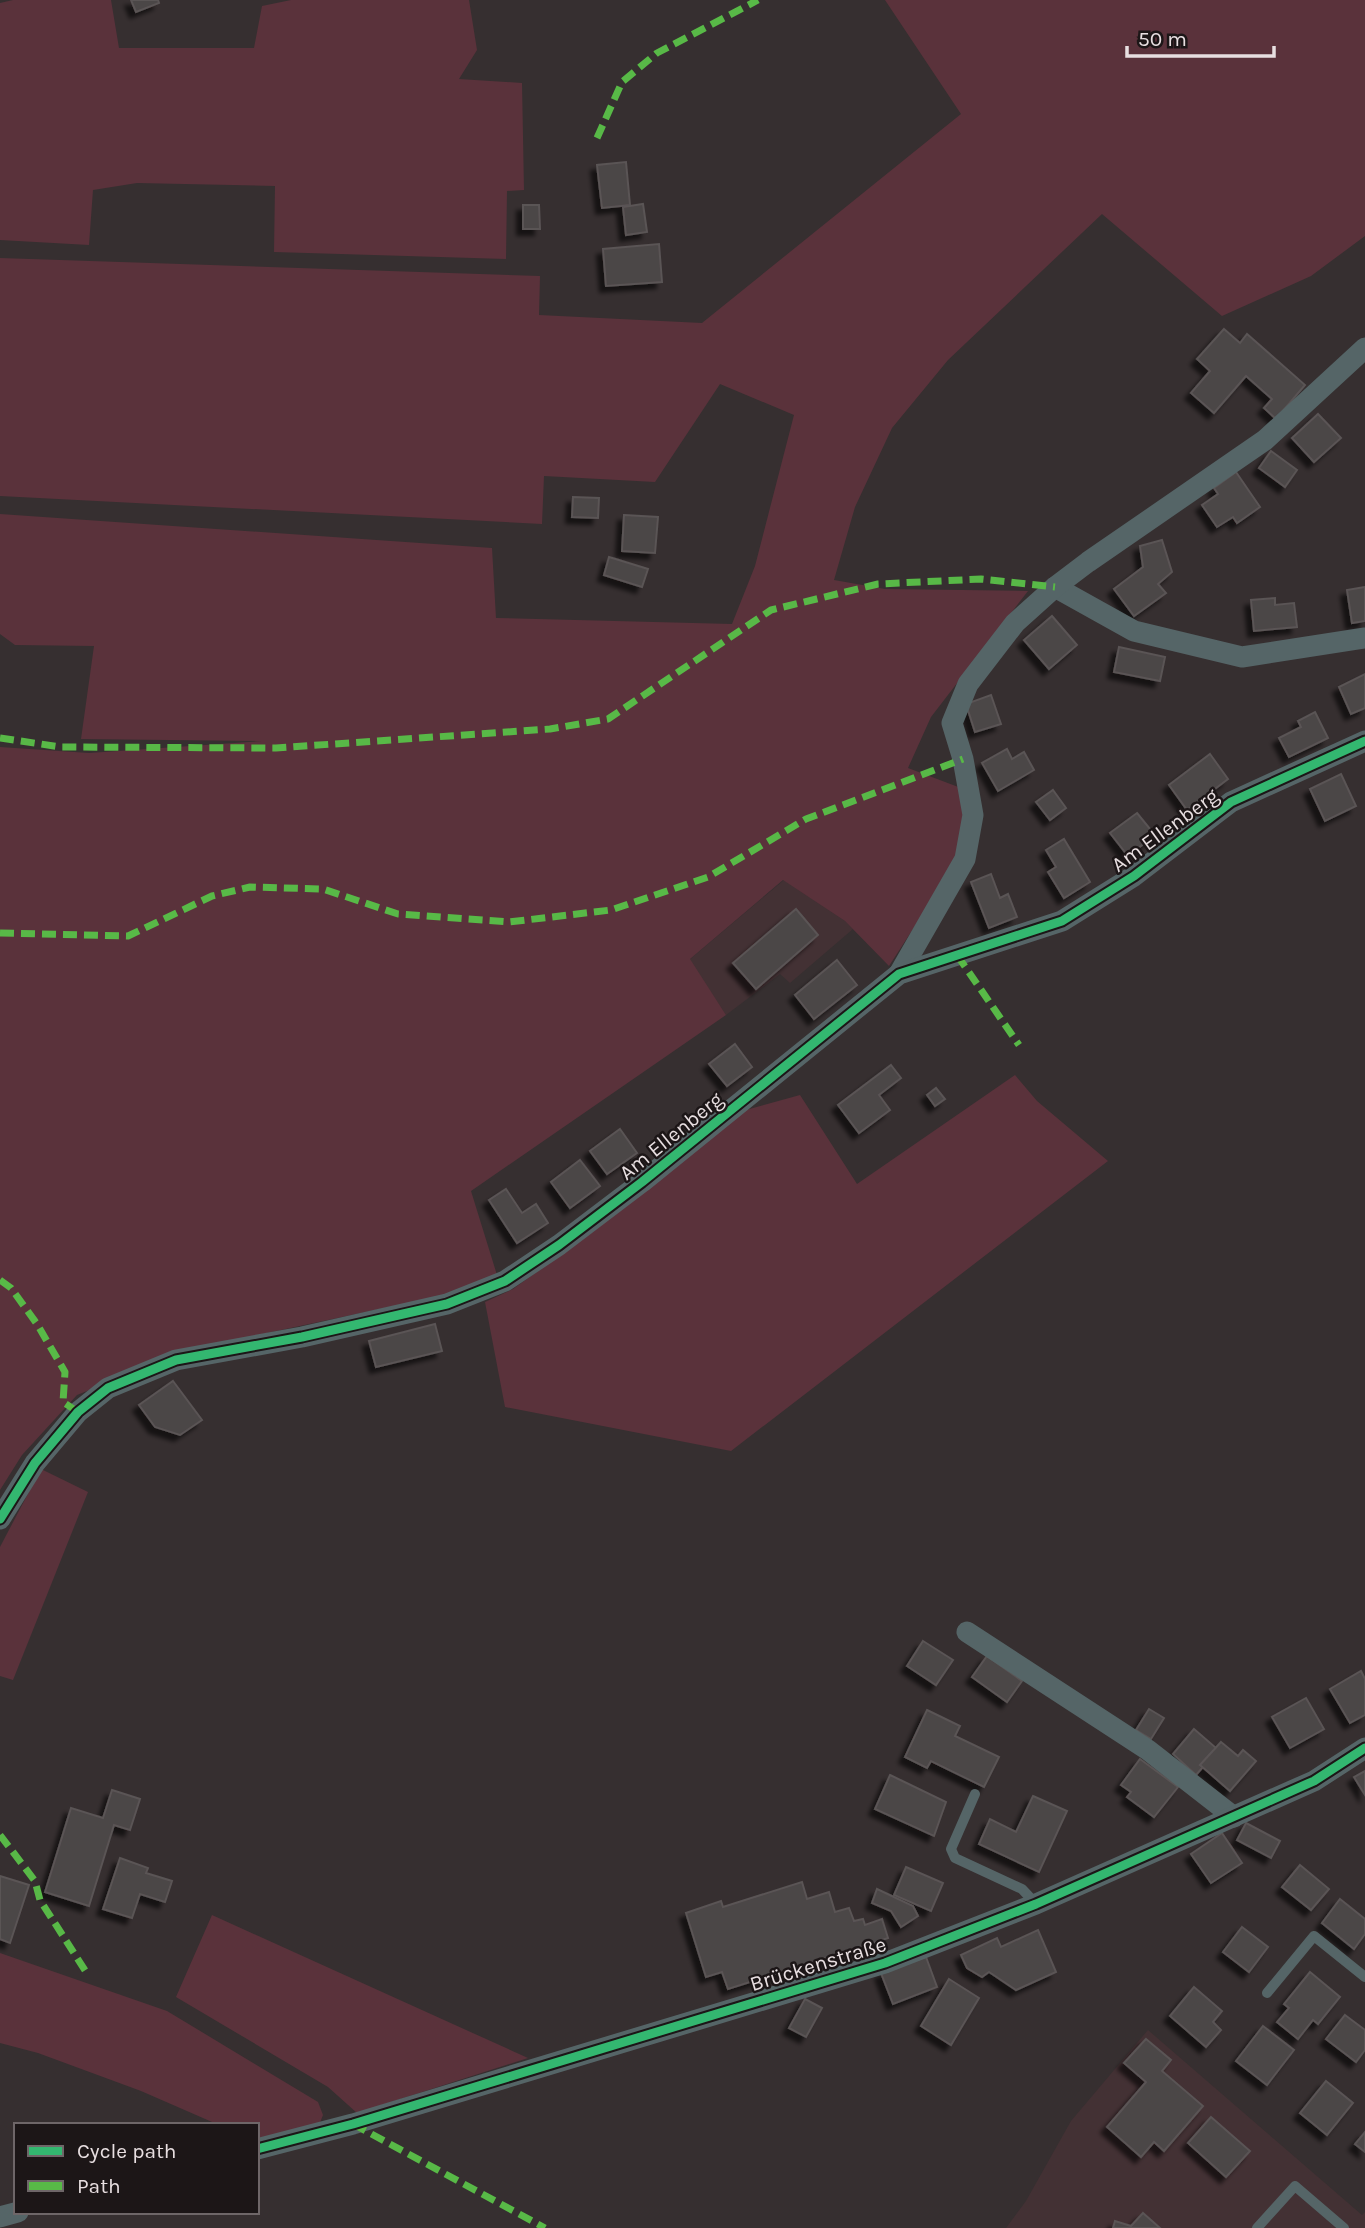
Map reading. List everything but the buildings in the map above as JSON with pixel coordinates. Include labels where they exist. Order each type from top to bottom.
[{"type":"street","name":"Am Ellenberg","points":[[899,974],[965,859],[973,815],[952,723],[968,684],[1015,623],[1055,587],[1265,440],[1365,348]]},
{"type":"street","points":[[1055,587],[1134,631],[1242,657],[1365,638]]},
{"type":"street","name":"Am Ellenberg","points":[[0,1519],[35,1463],[79,1412],[108,1388],[176,1360],[302,1337],[447,1304],[505,1281],[559,1245],[642,1182],[899,974],[1062,921],[1134,876],[1231,802],[1365,741]]},
{"type":"street","points":[[967,1632],[1148,1750],[1234,1816]]},
{"type":"street","name":"Brückenstraße","points":[[259,2148],[353,2124],[886,1963],[1036,1904],[1314,1781],[1365,1748]]},
{"type":"lane","points":[[975,1794],[951,1849],[955,1858],[1022,1889],[1036,1904]]},
{"type":"lane","points":[[1267,1993],[1314,1936],[1365,1977]]},
{"type":"lane","points":[[1256,2228],[1295,2186],[1344,2228]]},
{"type":"shaded area","points":[[13,0],[111,0],[119,48],[254,48],[262,6],[291,0],[469,0],[477,50],[459,79],[522,83],[524,190],[507,191],[506,259],[274,252],[275,186],[137,183],[93,190],[89,245],[0,240],[0,3]]},
{"type":"shaded area","points":[[885,0],[1365,0],[1365,236],[1311,276],[1222,316],[1102,214],[948,360],[892,428],[855,507],[834,580],[885,589],[1028,591],[931,717],[908,768],[961,788],[965,808],[959,858],[889,966],[845,921],[783,880],[690,959],[726,1015],[471,1191],[497,1275],[441,1296],[192,1349],[77,1395],[22,1455],[0,1490],[0,747],[89,753],[262,741],[81,739],[94,646],[15,645],[0,634],[0,514],[492,548],[496,618],[732,624],[755,566],[794,415],[720,384],[655,482],[544,476],[542,524],[0,496],[0,258],[540,276],[539,315],[702,323],[961,114]]},
{"type":"shaded area","points":[[784,880],[853,929],[790,983],[780,974],[726,1015],[689,960]]},
{"type":"shaded area","points":[[1015,1075],[1037,1101],[1108,1161],[731,1451],[505,1407],[485,1302],[513,1289],[567,1250],[735,1113],[800,1095],[857,1184]]},
{"type":"shaded area","points":[[41,1469],[88,1492],[13,1680],[0,1676],[0,1547]]},
{"type":"shaded area","points":[[212,1915],[528,2058],[357,2113],[328,2087],[176,1997]]},
{"type":"shaded area","points":[[0,1953],[167,2011],[318,2102],[323,2115],[319,2125],[259,2140],[259,2123],[214,2123],[141,2091],[38,2053],[0,2043]]},
{"type":"shaded area","points":[[1148,2030],[1362,2215],[1365,2212],[1365,2228],[1006,2228],[1026,2201],[1071,2121]]},
{"type":"marked path","points":[[597,138],[622,82],[657,53],[758,0]]},
{"type":"marked path","points":[[0,738],[61,747],[276,748],[550,729],[608,719],[771,610],[878,584],[981,579],[1055,587]]},
{"type":"marked path","points":[[0,933],[128,936],[212,896],[250,887],[323,889],[398,914],[509,922],[611,910],[708,877],[806,819],[963,759]]},
{"type":"marked path","points":[[957,955],[1019,1045]]},
{"type":"marked path","points":[[0,1280],[11,1288],[37,1324],[65,1372],[63,1402],[78,1412]]},
{"type":"marked path","points":[[0,1835],[35,1881],[40,1900],[88,1975]]},
{"type":"marked path","points":[[353,2124],[545,2228]]},
{"type":"cycle path","points":[[0,1519],[35,1463],[78,1412],[108,1388],[176,1360],[302,1337],[447,1304],[505,1281],[559,1245],[642,1182],[899,974],[1062,921],[1134,876],[1231,802],[1365,741]]},
{"type":"cycle path","points":[[259,2148],[353,2124],[885,1963],[1036,1904],[1314,1781],[1365,1748]]}]
